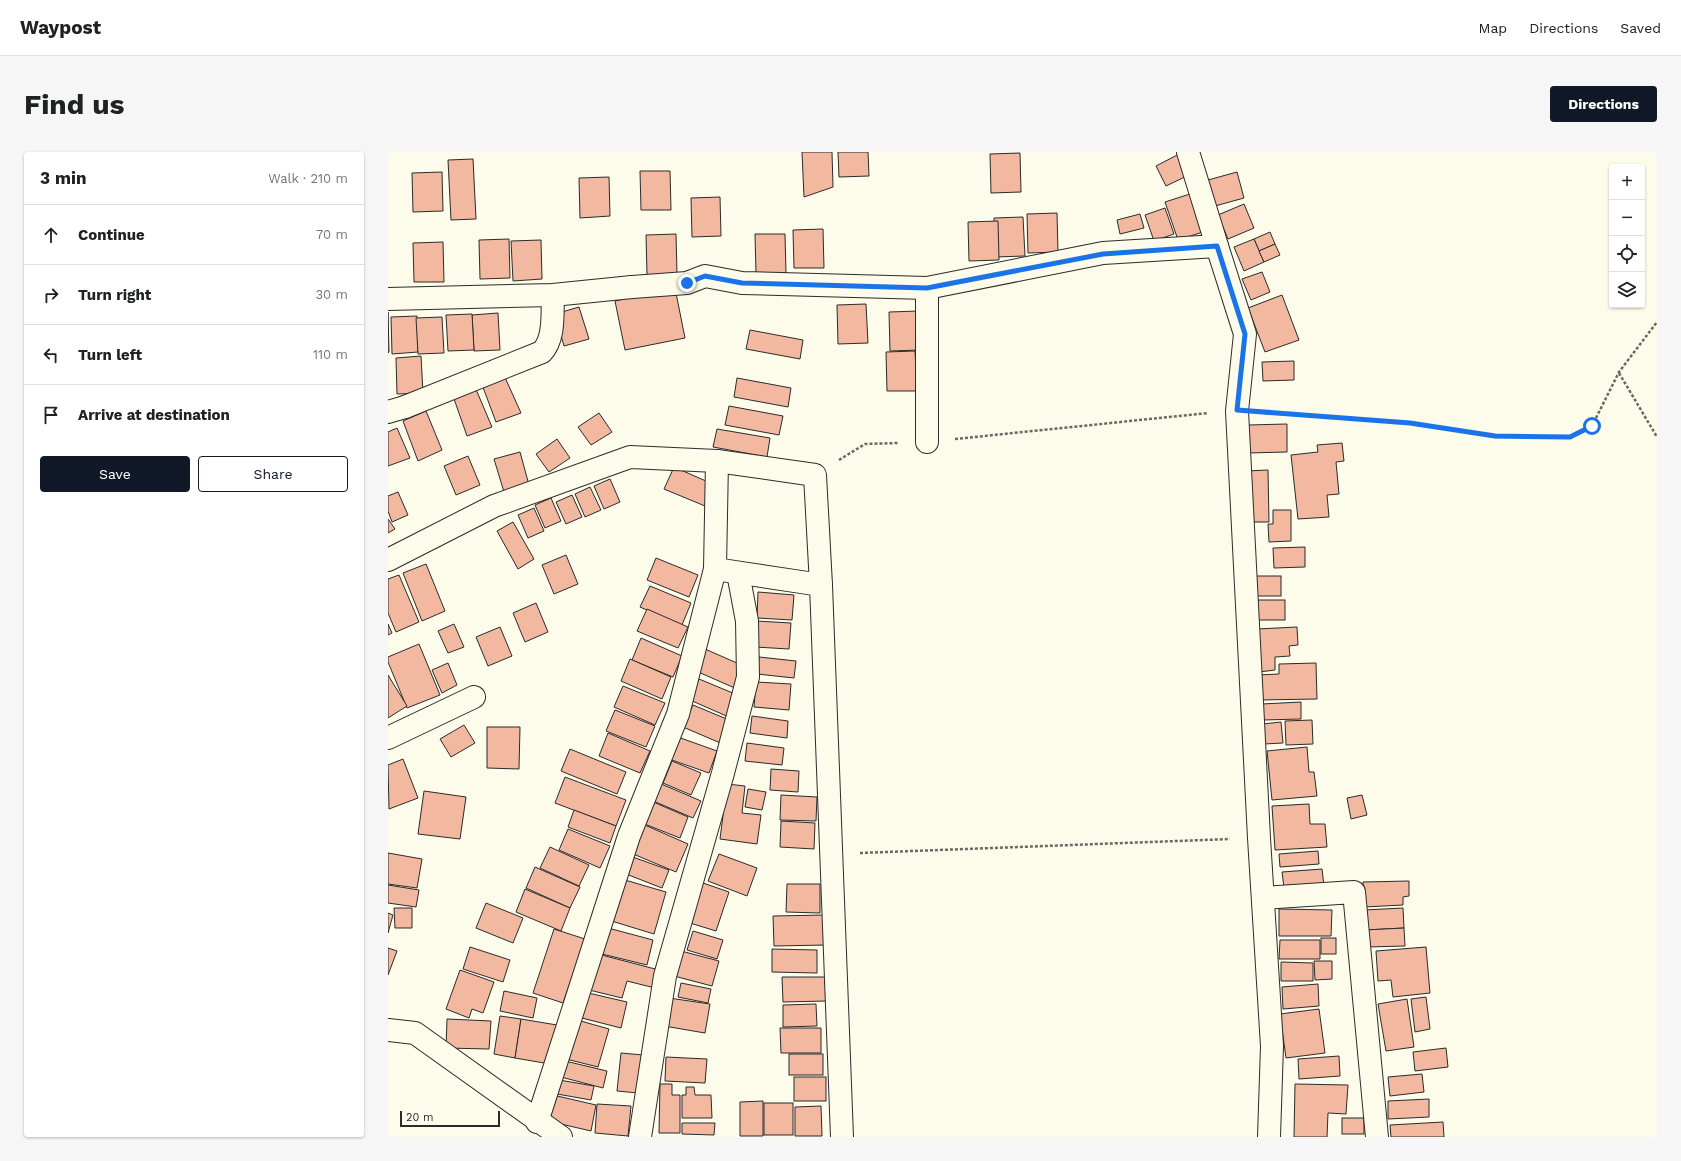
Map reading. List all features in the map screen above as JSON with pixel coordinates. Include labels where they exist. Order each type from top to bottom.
[{"type":"street","points":[[1188,152],[1245,334],[1237,410],[1259,838],[1272,1046],[1269,1137]]},
{"type":"street","points":[[388,299],[553,295],[687,283],[705,276],[742,283],[927,288],[1103,254],[1217,246]]},
{"type":"street","points":[[927,288],[927,442]]},
{"type":"street","points":[[396,409],[542,352],[551,338],[553,295]]},
{"type":"street","points":[[388,560],[494,506],[630,457],[716,461],[815,475],[821,585],[842,1137]]},
{"type":"street","points":[[537,1122],[629,836],[678,714],[715,569],[716,461]]},
{"type":"street","points":[[715,569],[821,585]]},
{"type":"street","points":[[640,1137],[665,976],[723,773],[748,677],[747,621],[738,573]]},
{"type":"street","points":[[388,738],[474,697]]},
{"type":"street","points":[[1263,898],[1354,892],[1377,1137]]},
{"type":"street","points":[[388,1030],[414,1033],[537,1122],[561,1137]]},
{"type":"path","points":[[815,475],[865,444],[927,442],[1237,410],[1410,423],[1495,436],[1570,437],[1592,426],[1619,372],[1657,322]]},
{"type":"path","points":[[1619,372],[1657,437]]},
{"type":"path","points":[[831,855],[1259,838]]},
{"type":"building","points":[[802,152],[832,152],[833,187],[804,197]]},
{"type":"building","points":[[838,152],[868,152],[869,176],[839,177]]},
{"type":"building","points":[[1020,153],[1021,192],[991,193],[990,154]]},
{"type":"building","points":[[1181,153],[1191,174],[1166,186],[1156,166]]},
{"type":"building","points":[[473,159],[476,219],[451,220],[448,160]]},
{"type":"building","points":[[640,171],[670,171],[671,210],[641,210]]},
{"type":"building","points":[[442,172],[443,211],[413,212],[412,173]]},
{"type":"building","points":[[1237,172],[1244,198],[1215,206],[1208,180]]},
{"type":"building","points":[[609,177],[610,216],[580,218],[579,178]]},
{"type":"building","points":[[1193,193],[1206,231],[1178,240],[1165,202]]},
{"type":"building","points":[[720,197],[721,236],[692,237],[691,198]]},
{"type":"building","points":[[1244,204],[1254,228],[1228,239],[1218,215]]},
{"type":"building","points":[[1165,208],[1174,234],[1154,241],[1145,215]]},
{"type":"building","points":[[1057,213],[1058,252],[1028,253],[1027,214]]},
{"type":"building","points":[[1140,214],[1144,228],[1120,234],[1117,220]]},
{"type":"building","points":[[1023,217],[1025,256],[995,257],[994,218]]},
{"type":"building","points":[[998,221],[999,260],[969,261],[968,222]]},
{"type":"building","points":[[823,229],[824,268],[794,268],[793,230]]},
{"type":"building","points":[[1270,232],[1275,244],[1259,251],[1254,239]]},
{"type":"building","points":[[676,234],[677,274],[647,275],[646,235]]},
{"type":"building","points":[[755,234],[785,234],[786,273],[756,273]]},
{"type":"building","points":[[509,239],[510,278],[480,279],[479,240]]},
{"type":"building","points":[[1254,239],[1264,262],[1244,271],[1234,247]]},
{"type":"building","points":[[541,240],[542,279],[513,281],[511,241]]},
{"type":"building","points":[[443,242],[444,282],[414,282],[413,243]]},
{"type":"building","points":[[1275,244],[1280,255],[1264,262],[1259,251]]},
{"type":"building","points":[[1262,272],[1270,292],[1251,300],[1242,279]]},
{"type":"building","points":[[675,288],[685,338],[625,350],[615,301]]},
{"type":"building","points":[[1282,295],[1299,340],[1265,352],[1248,308]]},
{"type":"building","points":[[866,304],[868,343],[838,344],[837,305]]},
{"type":"building","points":[[579,307],[589,339],[564,346],[555,314]]},
{"type":"building","points":[[919,311],[920,350],[890,351],[889,312]]},
{"type":"building","points":[[388,312],[389,352],[388,353]]},
{"type":"building","points":[[498,313],[500,350],[474,351],[472,315]]},
{"type":"building","points":[[472,314],[474,350],[448,351],[446,315]]},
{"type":"building","points":[[417,316],[418,352],[392,354],[391,317]]},
{"type":"building","points":[[442,317],[444,353],[418,354],[416,318]]},
{"type":"building","points":[[750,330],[803,340],[800,359],[746,349]]},
{"type":"building","points":[[915,351],[917,391],[887,391],[886,352]]},
{"type":"building","points":[[421,356],[423,393],[397,394],[396,358]]},
{"type":"building","points":[[1294,361],[1294,380],[1263,381],[1262,362]]},
{"type":"building","points":[[503,373],[521,413],[496,422],[481,382]]},
{"type":"building","points":[[737,378],[791,388],[788,407],[734,397]]},
{"type":"building","points":[[475,387],[492,427],[467,436],[453,396]]},
{"type":"building","points":[[729,406],[783,416],[779,435],[725,425]]},
{"type":"building","points":[[426,411],[442,450],[418,461],[403,421]]},
{"type":"building","points":[[599,413],[612,432],[591,445],[578,427]]},
{"type":"building","points":[[1287,424],[1287,452],[1248,453],[1248,425]]},
{"type":"building","points":[[397,428],[410,458],[388,466],[388,432]]},
{"type":"building","points":[[717,429],[770,438],[767,457],[713,447]]},
{"type":"building","points":[[557,439],[570,458],[549,472],[536,454]]},
{"type":"building","points":[[1342,443],[1344,461],[1336,462],[1339,494],[1327,495],[1329,517],[1298,519],[1291,455],[1318,452],[1317,445]]},
{"type":"building","points":[[520,452],[529,485],[504,492],[494,459]]},
{"type":"building","points":[[468,456],[480,485],[456,495],[444,466]]},
{"type":"building","points":[[674,467],[715,485],[705,506],[664,489]]},
{"type":"building","points":[[1268,470],[1269,522],[1247,522],[1246,471]]},
{"type":"building","points":[[610,479],[620,502],[604,509],[594,486]]},
{"type":"building","points":[[590,487],[601,510],[585,517],[575,494]]},
{"type":"building","points":[[398,492],[408,515],[392,522],[388,511],[388,496]]},
{"type":"building","points":[[572,495],[582,517],[566,524],[556,502]]},
{"type":"building","points":[[551,498],[561,521],[545,528],[535,505]]},
{"type":"building","points":[[534,508],[544,531],[528,538],[518,515]]},
{"type":"building","points":[[1273,510],[1291,510],[1291,541],[1269,542],[1268,524],[1273,524]]},
{"type":"building","points":[[388,519],[395,529],[388,533]]},
{"type":"building","points":[[513,522],[534,559],[518,569],[497,531]]},
{"type":"building","points":[[1305,547],[1305,567],[1274,568],[1273,548]]},
{"type":"building","points":[[566,555],[578,584],[554,594],[542,565]]},
{"type":"building","points":[[656,558],[698,575],[689,597],[647,580]]},
{"type":"building","points":[[426,564],[445,611],[422,621],[403,573]]},
{"type":"building","points":[[399,575],[419,622],[396,632],[388,613],[388,579]]},
{"type":"building","points":[[1255,576],[1281,576],[1281,596],[1255,596]]},
{"type":"building","points":[[650,586],[691,603],[682,625],[640,607]]},
{"type":"building","points":[[758,592],[794,595],[792,620],[757,618]]},
{"type":"building","points":[[1256,600],[1285,600],[1285,620],[1256,620]]},
{"type":"building","points":[[536,603],[548,632],[525,642],[513,613]]},
{"type":"building","points":[[647,609],[688,627],[678,648],[637,631]]},
{"type":"building","points":[[756,621],[791,623],[789,649],[755,647]]},
{"type":"building","points":[[388,624],[392,633],[388,635]]},
{"type":"building","points":[[454,624],[464,647],[448,653],[438,631]]},
{"type":"building","points":[[500,627],[512,656],[488,666],[476,637]]},
{"type":"building","points":[[1297,627],[1298,645],[1289,646],[1290,656],[1275,657],[1275,670],[1259,672],[1257,629]]},
{"type":"building","points":[[641,638],[682,656],[673,677],[632,660]]},
{"type":"building","points":[[419,644],[440,695],[407,708],[388,662],[388,657]]},
{"type":"building","points":[[705,649],[746,667],[737,689],[696,671]]},
{"type":"building","points":[[759,657],[796,661],[794,678],[757,674]]},
{"type":"building","points":[[630,659],[671,677],[662,699],[621,681]]},
{"type":"building","points":[[448,663],[457,685],[442,693],[432,670]]},
{"type":"building","points":[[1316,663],[1317,699],[1259,700],[1258,675],[1279,674],[1279,664]]},
{"type":"building","points":[[388,675],[407,706],[388,718]]},
{"type":"building","points":[[699,679],[740,696],[731,718],[690,700]]},
{"type":"building","points":[[756,682],[791,684],[789,710],[754,707]]},
{"type":"building","points":[[623,686],[665,703],[655,725],[614,707]]},
{"type":"building","points":[[1301,702],[1301,719],[1263,720],[1262,704]]},
{"type":"building","points":[[693,705],[734,722],[725,745],[683,727]]},
{"type":"building","points":[[615,710],[655,726],[646,747],[606,731]]},
{"type":"building","points":[[752,716],[788,721],[787,738],[750,733]]},
{"type":"building","points":[[1312,720],[1313,744],[1286,745],[1285,721]]},
{"type":"building","points":[[1281,722],[1283,743],[1264,744],[1263,724]]},
{"type":"building","points":[[464,725],[475,743],[451,757],[440,739]]},
{"type":"building","points":[[487,727],[520,727],[519,769],[487,768]]},
{"type":"building","points":[[608,733],[650,751],[640,773],[599,756]]},
{"type":"building","points":[[675,736],[717,751],[709,773],[666,758]]},
{"type":"building","points":[[747,743],[784,748],[782,765],[745,761]]},
{"type":"building","points":[[1307,747],[1309,772],[1314,772],[1317,796],[1272,800],[1267,751]]},
{"type":"building","points":[[570,749],[626,772],[617,794],[561,771]]},
{"type":"building","points":[[403,759],[418,798],[389,809],[388,765]]},
{"type":"building","points":[[672,761],[701,773],[691,795],[663,783]]},
{"type":"building","points":[[771,769],[799,771],[798,792],[770,790]]},
{"type":"building","points":[[565,777],[626,800],[616,826],[555,803]]},
{"type":"building","points":[[659,783],[701,801],[693,818],[651,800]]},
{"type":"building","points":[[727,784],[745,786],[742,813],[761,815],[757,844],[720,839]]},
{"type":"building","points":[[748,789],[766,792],[762,810],[745,807]]},
{"type":"building","points":[[424,791],[466,797],[460,839],[418,834]]},
{"type":"building","points":[[781,795],[817,797],[816,821],[780,820]]},
{"type":"building","points":[[1362,795],[1367,815],[1351,819],[1347,798]]},
{"type":"building","points":[[651,801],[688,817],[680,838],[642,823]]},
{"type":"building","points":[[1309,804],[1310,824],[1325,824],[1327,847],[1275,850],[1272,806]]},
{"type":"building","points":[[574,810],[616,826],[610,843],[568,827]]},
{"type":"building","points":[[781,821],[815,823],[814,849],[780,847]]},
{"type":"building","points":[[638,822],[688,844],[676,872],[626,851]]},
{"type":"building","points":[[568,829],[610,846],[600,868],[559,850]]},
{"type":"building","points":[[550,847],[589,865],[579,886],[540,868]]},
{"type":"building","points":[[1318,851],[1319,864],[1280,867],[1279,854]]},
{"type":"building","points":[[388,853],[422,859],[417,888],[388,884]]},
{"type":"building","points":[[719,854],[757,868],[747,896],[708,881]]},
{"type":"building","points":[[627,855],[669,870],[662,888],[621,872]]},
{"type":"building","points":[[535,867],[580,887],[570,908],[526,888]]},
{"type":"building","points":[[1322,869],[1324,886],[1284,888],[1282,872]]},
{"type":"building","points":[[618,878],[666,892],[654,934],[605,919]]},
{"type":"building","points":[[1409,881],[1409,896],[1403,897],[1403,905],[1364,907],[1363,882]]},
{"type":"building","points":[[703,883],[729,892],[716,931],[690,923]]},
{"type":"building","points":[[787,884],[820,884],[820,913],[786,912]]},
{"type":"building","points":[[388,885],[419,890],[416,907],[388,903]]},
{"type":"building","points":[[525,889],[570,908],[561,931],[516,912]]},
{"type":"building","points":[[486,903],[523,918],[513,943],[476,928]]},
{"type":"building","points":[[394,908],[412,908],[412,928],[395,928]]},
{"type":"building","points":[[1403,908],[1404,928],[1365,930],[1364,910]]},
{"type":"building","points":[[1279,909],[1332,910],[1331,936],[1279,936]]},
{"type":"building","points":[[388,913],[393,915],[388,933]]},
{"type":"building","points":[[825,915],[826,945],[774,946],[773,916]]},
{"type":"building","points":[[608,928],[653,940],[647,965],[602,954]]},
{"type":"building","points":[[1404,928],[1405,946],[1366,947],[1365,930]]},
{"type":"building","points":[[554,929],[585,939],[563,1003],[533,993]]},
{"type":"building","points":[[693,931],[723,940],[717,959],[687,950]]},
{"type":"building","points":[[1321,938],[1336,938],[1336,954],[1321,954]]},
{"type":"building","points":[[1280,940],[1320,940],[1320,959],[1279,959]]},
{"type":"building","points":[[470,947],[510,960],[503,982],[463,969]]},
{"type":"building","points":[[1426,947],[1430,993],[1393,997],[1391,980],[1378,981],[1376,951]]},
{"type":"building","points":[[388,948],[397,951],[388,975]]},
{"type":"building","points":[[772,949],[817,950],[817,973],[772,972]]},
{"type":"building","points":[[681,951],[719,961],[712,986],[674,976]]},
{"type":"building","points":[[594,953],[659,970],[655,988],[627,981],[622,998],[585,989]]},
{"type":"building","points":[[1314,961],[1332,961],[1332,979],[1315,980]]},
{"type":"building","points":[[1281,962],[1313,963],[1313,981],[1281,981]]},
{"type":"building","points":[[460,970],[494,982],[483,1013],[472,1009],[469,1018],[446,1009]]},
{"type":"building","points":[[782,977],[825,977],[826,1001],[783,1002]]},
{"type":"building","points":[[681,983],[711,989],[708,1003],[678,997]]},
{"type":"building","points":[[1318,984],[1319,1006],[1283,1009],[1282,987]]},
{"type":"building","points":[[504,991],[537,998],[533,1018],[500,1011]]},
{"type":"building","points":[[584,992],[627,1002],[621,1028],[578,1017]]},
{"type":"building","points":[[1426,997],[1430,1029],[1415,1032],[1411,999]]},
{"type":"building","points":[[669,998],[710,1004],[705,1033],[664,1026]]},
{"type":"building","points":[[1407,999],[1414,1047],[1386,1051],[1378,1004]]},
{"type":"building","points":[[816,1004],[817,1026],[783,1027],[783,1005]]},
{"type":"building","points":[[1319,1009],[1325,1053],[1286,1058],[1280,1014]]},
{"type":"building","points":[[500,1016],[521,1019],[515,1058],[494,1054]]},
{"type":"building","points":[[447,1019],[491,1021],[489,1049],[446,1048]]},
{"type":"building","points":[[521,1019],[557,1025],[550,1064],[515,1058]]},
{"type":"building","points":[[577,1020],[609,1029],[598,1067],[566,1059]]},
{"type":"building","points":[[780,1028],[821,1028],[821,1053],[781,1053]]},
{"type":"building","points":[[1446,1048],[1448,1067],[1415,1071],[1413,1052]]},
{"type":"building","points":[[621,1053],[643,1055],[638,1093],[617,1091]]},
{"type":"building","points":[[789,1054],[823,1054],[823,1075],[789,1075]]},
{"type":"building","points":[[1339,1056],[1340,1076],[1299,1079],[1298,1059]]},
{"type":"building","points":[[666,1057],[707,1059],[705,1083],[665,1081]]},
{"type":"building","points":[[565,1061],[607,1071],[603,1088],[561,1077]]},
{"type":"building","points":[[1422,1074],[1424,1092],[1390,1096],[1388,1077]]},
{"type":"building","points":[[794,1077],[826,1077],[826,1101],[794,1101]]},
{"type":"building","points":[[559,1080],[594,1086],[591,1100],[557,1094]]},
{"type":"building","points":[[660,1084],[672,1084],[672,1095],[680,1095],[680,1133],[659,1133]]},
{"type":"building","points":[[1295,1084],[1348,1085],[1346,1114],[1328,1113],[1327,1137],[1294,1137]]},
{"type":"building","points":[[686,1087],[694,1087],[695,1095],[711,1095],[712,1118],[682,1118],[682,1095],[686,1095]]},
{"type":"building","points":[[553,1095],[596,1105],[591,1131],[548,1121]]},
{"type":"building","points":[[1429,1099],[1429,1117],[1388,1119],[1388,1101]]},
{"type":"building","points":[[763,1101],[763,1136],[740,1136],[740,1102]]},
{"type":"building","points":[[764,1103],[793,1103],[793,1135],[764,1135]]},
{"type":"building","points":[[597,1104],[631,1106],[628,1136],[595,1133]]},
{"type":"building","points":[[821,1106],[822,1136],[795,1136],[795,1107]]},
{"type":"building","points":[[1342,1118],[1364,1118],[1364,1134],[1342,1134]]},
{"type":"building","points":[[1443,1122],[1444,1137],[1391,1137],[1390,1125]]},
{"type":"building","points":[[682,1123],[715,1123],[714,1135],[682,1134]]},
{"type":"route","points":[[687,283],[705,276],[742,283],[927,288],[1103,254],[1217,246],[1245,334],[1237,410],[1410,423],[1495,436],[1570,437],[1592,426]]}]
